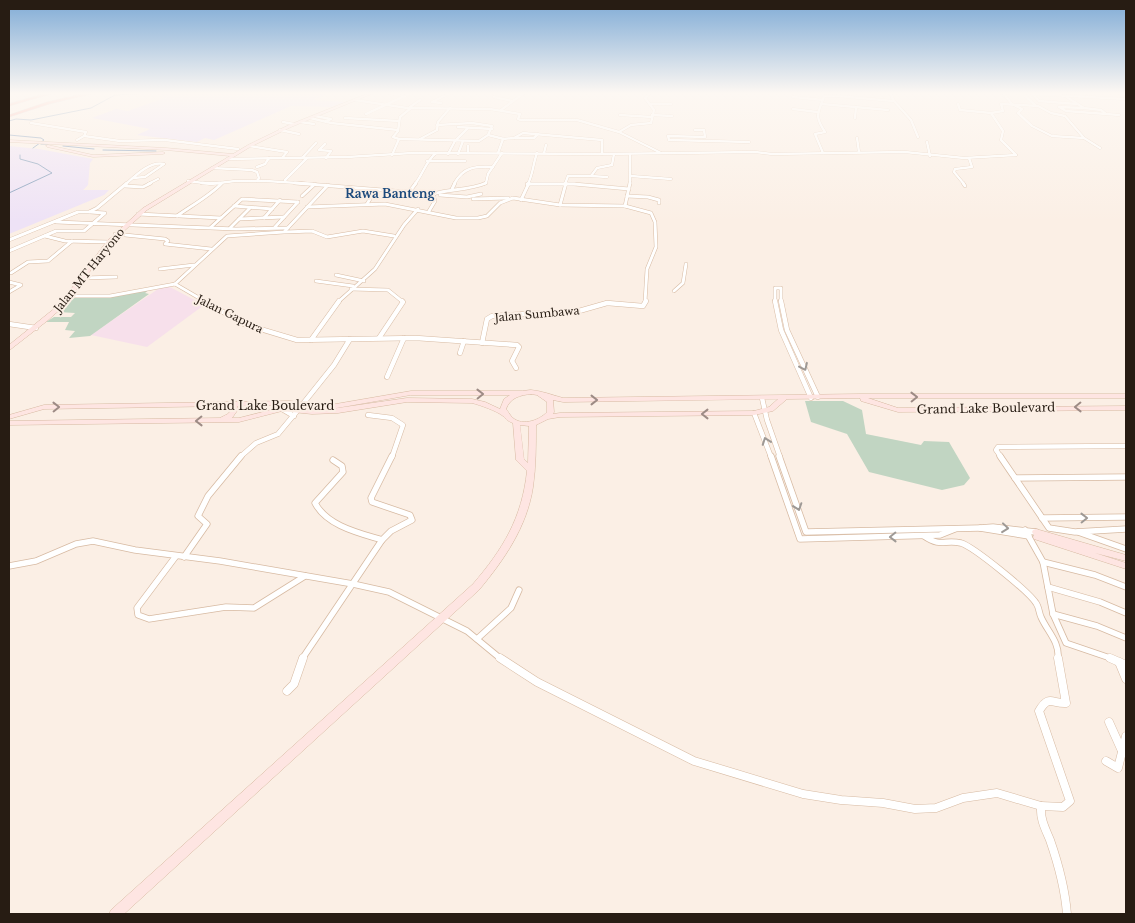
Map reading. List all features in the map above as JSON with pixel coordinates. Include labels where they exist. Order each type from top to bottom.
[{"type":"street","points":[[78,142],[84,136]]},
{"type":"street","points":[[85,136],[120,141],[165,140],[238,149]]},
{"type":"street","name":"Jalan MT Haryono","points":[[170,192],[212,168],[238,149],[263,136]]},
{"type":"street","name":"Jalan MT Haryono","points":[[9,348],[36,328],[70,296],[109,242],[138,214],[217,162],[268,136]]},
{"type":"street","points":[[394,136],[399,139],[455,141],[481,141],[487,136]]},
{"type":"street","points":[[420,140],[426,136]]},
{"type":"street","points":[[448,154],[460,136]]},
{"type":"street","points":[[494,136],[504,138],[534,138],[536,136]]},
{"type":"street","points":[[560,136],[602,140],[602,154]]},
{"type":"street","points":[[628,136],[662,153]]},
{"type":"street","points":[[668,136],[670,140],[748,142]]},
{"type":"street","points":[[671,136],[705,137],[708,140]]},
{"type":"street","points":[[816,136],[823,153]]},
{"type":"street","points":[[9,142],[78,142],[209,153],[253,160],[436,153],[630,154],[756,152],[772,154],[908,152],[930,156],[969,158],[1016,155],[1001,140],[1002,136]]},
{"type":"street","points":[[1054,136],[1084,138],[1100,148]]},
{"type":"street","points":[[434,200],[440,194],[452,189],[471,189],[486,183],[488,174],[500,153],[504,138]]},
{"type":"street","points":[[857,138],[859,152]]},
{"type":"street","points":[[392,155],[399,139]]},
{"type":"street","points":[[458,154],[463,141]]},
{"type":"street","points":[[717,141],[720,152]]},
{"type":"street","points":[[70,152],[90,153],[99,148],[78,142]]},
{"type":"street","points":[[927,142],[930,156]]},
{"type":"street","points":[[34,143],[82,155],[107,156],[166,152],[209,153],[238,149]]},
{"type":"street","points":[[302,158],[316,143]]},
{"type":"street","points":[[325,144],[319,150],[331,151],[326,158]]},
{"type":"street","points":[[544,153],[546,145]]},
{"type":"street","points":[[249,146],[287,152],[282,158]]},
{"type":"street","points":[[468,146],[468,154]]},
{"type":"street","points":[[480,153],[481,146]]},
{"type":"street","points":[[209,153],[219,159],[217,162]]},
{"type":"street","points":[[410,191],[423,174],[427,161],[436,153]]},
{"type":"street","points":[[521,200],[533,174],[533,164],[537,153]]},
{"type":"street","points":[[591,176],[597,168],[612,165],[614,154]]},
{"type":"street","points":[[473,199],[509,198],[560,205],[625,206],[631,176],[630,154]]},
{"type":"street","points":[[257,167],[265,164],[269,158]]},
{"type":"street","points":[[286,182],[286,179],[307,158]]},
{"type":"street","points":[[966,186],[954,172],[955,169],[972,167],[969,158]]},
{"type":"street","points":[[427,161],[465,161]]},
{"type":"street","points":[[89,212],[106,201],[134,178],[152,164],[165,163],[145,177],[134,178]]},
{"type":"street","points":[[452,189],[460,173],[468,167],[493,167]]},
{"type":"street","points":[[212,168],[252,170],[257,172],[259,178],[257,181]]},
{"type":"street","points":[[560,205],[569,176],[608,177]]},
{"type":"street","points":[[631,176],[671,179]]},
{"type":"street","points":[[125,186],[143,187],[158,179]]},
{"type":"street","points":[[188,182],[210,184],[257,181],[286,182],[467,197],[482,194]]},
{"type":"street","points":[[176,216],[204,196],[213,193],[222,183]]},
{"type":"street","points":[[302,196],[315,184]]},
{"type":"street","points":[[527,184],[565,184],[629,189]]},
{"type":"street","points":[[284,232],[328,185]]},
{"type":"street","points":[[366,204],[373,194]]},
{"type":"street","points":[[429,212],[434,204],[433,194]]},
{"type":"street","points":[[627,196],[652,198],[658,200],[659,203]]},
{"type":"street","points":[[307,208],[366,204],[395,205],[456,218],[485,217],[500,203],[509,198]]},
{"type":"street","points":[[211,227],[242,199],[298,202],[274,227]]},
{"type":"street","points":[[264,218],[280,200]]},
{"type":"street","points":[[9,240],[106,201]]},
{"type":"street","points":[[234,206],[272,209]]},
{"type":"street","name":"Jalan Sumbawa","points":[[482,342],[487,319],[492,316],[579,311],[612,303],[643,306],[646,301],[647,269],[656,247],[655,222],[651,213],[625,206]]},
{"type":"street","points":[[230,228],[250,208]]},
{"type":"street","points":[[311,340],[321,322],[352,288],[364,281],[383,258],[394,236],[418,209]]},
{"type":"street","points":[[9,251],[52,233],[77,235],[105,213],[80,212]]},
{"type":"street","points":[[138,214],[221,218]]},
{"type":"street","points":[[239,219],[284,218]]},
{"type":"street","points":[[56,222],[288,228]]},
{"type":"street","points":[[70,296],[110,296],[175,284],[228,235],[308,230],[329,236],[363,231],[394,236]]},
{"type":"street","points":[[116,234],[168,240],[159,248]]},
{"type":"street","points":[[44,236],[72,241],[109,242]]},
{"type":"street","points":[[11,273],[30,262],[48,261],[72,241]]},
{"type":"street","points":[[165,244],[211,249]]},
{"type":"street","points":[[674,290],[681,287],[686,280],[686,264]]},
{"type":"street","points":[[160,270],[194,265]]},
{"type":"street","points":[[336,275],[364,281]]},
{"type":"street","points":[[84,278],[116,277]]},
{"type":"street","points":[[316,281],[352,288],[388,290],[403,302],[379,338]]},
{"type":"street","points":[[9,282],[20,284],[9,292]]},
{"type":"street","name":"Jalan Gapura","points":[[175,284],[256,329],[286,338],[311,340],[404,338],[517,345],[518,350],[512,361],[516,368]]},
{"type":"street","points":[[775,288],[781,288],[780,301],[783,317],[815,398],[786,342],[776,317],[775,288]]},
{"type":"street","points":[[776,317],[783,317]]},
{"type":"street","points":[[9,324],[36,328]]},
{"type":"street","points":[[387,377],[404,338]]},
{"type":"street","points":[[184,557],[207,524],[198,516],[208,496],[244,452],[256,443],[278,434],[334,365],[350,339]]},
{"type":"street","points":[[460,354],[464,342]]},
{"type":"street","points":[[786,342],[793,342]]},
{"type":"street","name":"Grand Lake Boulevard","points":[[9,417],[30,410],[44,408],[257,404],[298,410],[330,407],[411,393],[522,393]]},
{"type":"street","points":[[548,417],[552,406],[545,396],[539,393],[522,393],[508,399],[504,404],[505,414],[516,422],[533,423],[560,415],[754,413],[766,411],[784,398]]},
{"type":"street","name":"Grand Lake Boulevard","points":[[545,396],[563,400],[1126,396]]},
{"type":"street","name":"Grand Lake Boulevard","points":[[848,397],[868,400],[898,410],[1126,408]]},
{"type":"street","points":[[898,397],[887,399],[886,402],[890,407],[898,410]]},
{"type":"street","points":[[762,398],[767,420],[806,532]]},
{"type":"street","name":"Grand Lake Boulevard","points":[[9,424],[239,420],[282,409],[338,411],[393,401],[461,400],[483,404],[505,414]]},
{"type":"street","points":[[221,420],[233,413],[234,407],[230,404]]},
{"type":"street","points":[[256,415],[249,414],[248,411],[257,404]]},
{"type":"street","points":[[754,413],[800,539]]},
{"type":"street","points":[[287,691],[294,684],[302,659],[382,540],[391,531],[412,520],[410,515],[372,502],[371,498],[390,462],[404,425],[401,421],[368,415]]},
{"type":"street","points":[[516,422],[520,460],[531,470]]},
{"type":"street","points":[[115,914],[476,587],[496,564],[514,534],[529,496],[533,423]]},
{"type":"street","points":[[1126,446],[998,447],[996,452],[1052,530],[1126,529]]},
{"type":"street","points":[[334,460],[342,466],[343,472],[322,493],[315,503],[316,506],[325,516],[352,531],[382,540]]},
{"type":"street","points":[[773,461],[781,460]]},
{"type":"street","points":[[1015,478],[1126,477]]},
{"type":"street","points":[[1042,518],[1126,517]]},
{"type":"street","points":[[800,539],[940,536],[958,528]]},
{"type":"street","points":[[800,539],[806,532],[980,528],[997,532],[1032,534],[1126,558]]},
{"type":"street","points":[[874,530],[877,537]]},
{"type":"street","points":[[1072,531],[1126,548]]},
{"type":"street","points":[[1032,534],[1043,562],[1053,614],[1066,643],[1102,654],[1126,665]]},
{"type":"street","points":[[1032,534],[1126,566]]},
{"type":"street","points":[[9,566],[36,561],[76,544],[93,541],[353,584],[389,592],[467,631],[510,666],[537,682],[694,761],[803,794],[915,809],[936,808],[963,798],[997,793],[1041,806],[1063,806],[1070,801],[1039,710],[1045,701],[1048,700],[1066,703],[1058,662],[1059,650],[1057,642],[1041,618],[1036,603],[979,552],[960,543],[934,543],[924,536]]},
{"type":"street","points":[[176,556],[137,608],[138,615],[150,619],[226,607],[254,608],[305,576]]},
{"type":"street","points":[[1043,562],[1095,575],[1126,587]]},
{"type":"street","points":[[1048,588],[1100,602],[1126,613]]},
{"type":"street","points":[[477,639],[511,608],[519,590]]},
{"type":"street","points":[[1053,614],[1097,626],[1126,638]]},
{"type":"street","points":[[1119,662],[1126,679]]},
{"type":"street","points":[[1109,722],[1122,751]]},
{"type":"street","points":[[1106,762],[1118,768],[1126,736]]},
{"type":"street","points":[[1041,806],[1040,816],[1052,848],[1066,898],[1067,914]]},
{"type":"shaded area","points":[[146,136],[223,136],[214,140],[205,138],[197,142]]},
{"type":"shaded area","points":[[9,146],[39,149],[93,159],[90,163],[88,185],[83,190],[109,190],[104,195],[9,234]]},
{"type":"shaded area","points":[[168,286],[204,305],[147,347],[91,335],[161,287]]},
{"type":"green space","points":[[151,288],[145,293],[149,294],[90,336],[69,338],[75,331],[65,330],[69,322],[46,322],[54,317],[71,317],[75,313],[58,312],[73,297],[102,298]]},
{"type":"green space","points":[[805,401],[843,401],[862,410],[866,434],[921,445],[924,441],[949,442],[970,478],[964,485],[942,490],[869,472],[847,434],[811,422]]},
{"type":"waterway","points":[[20,136],[44,140],[33,148]]},
{"type":"waterway","points":[[41,144],[48,144]]},
{"type":"waterway","points":[[63,146],[94,149]]},
{"type":"waterway","points":[[103,150],[156,151]]},
{"type":"waterway","points":[[9,193],[52,173],[38,164],[20,159],[20,155]]},
{"type":"district","name":"Rawa Banteng","points":[[390,193]]}]
